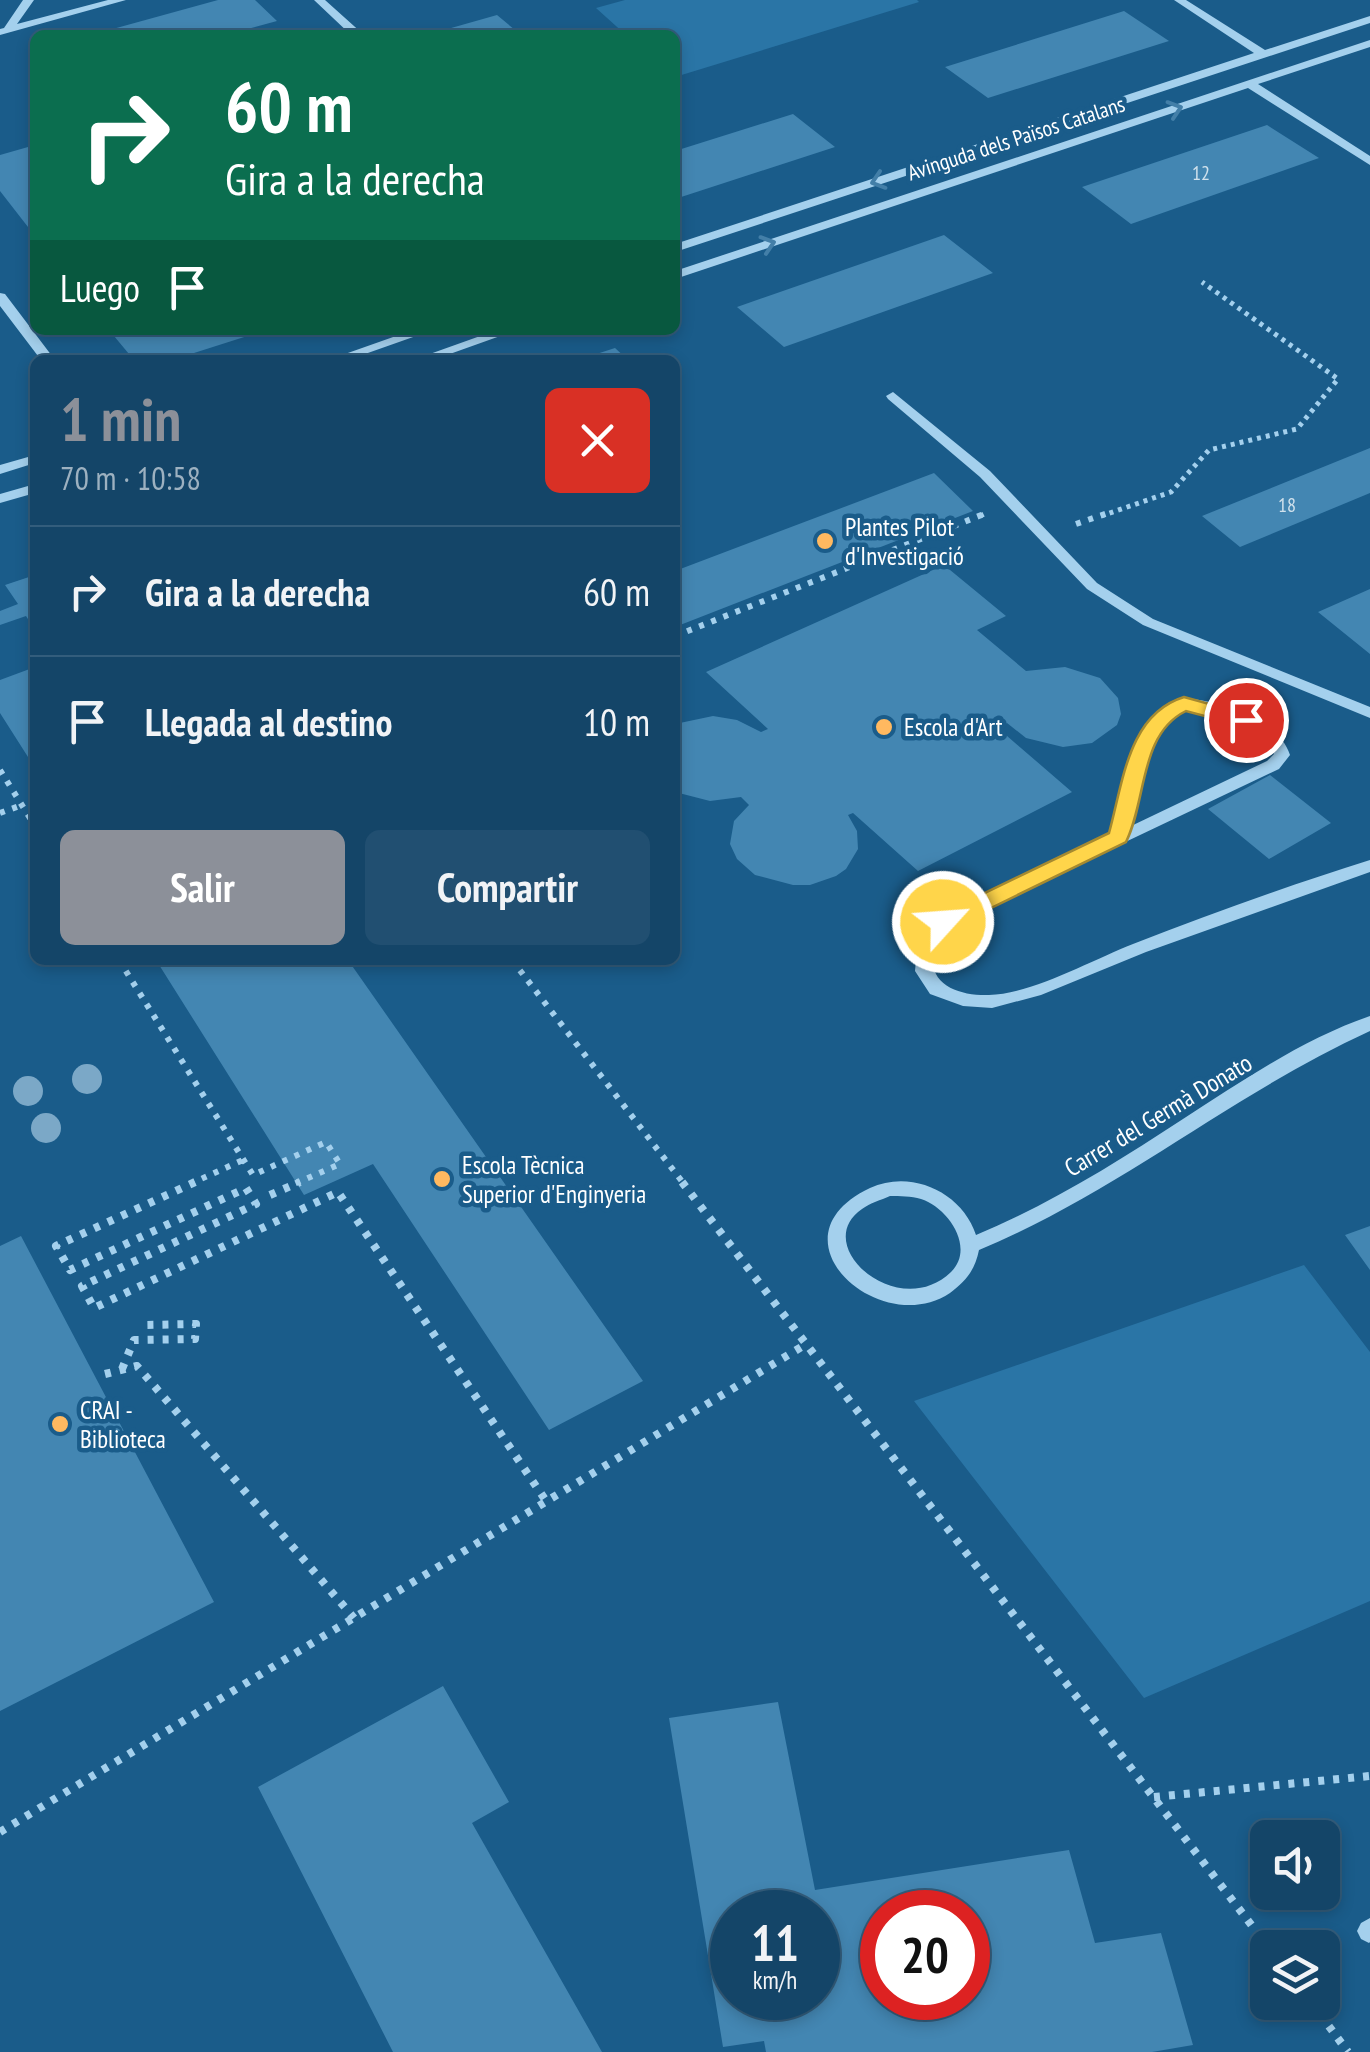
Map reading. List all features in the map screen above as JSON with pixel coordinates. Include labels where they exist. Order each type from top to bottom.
[{"type":"street","points":[[4,31],[29,0]]},
{"type":"street","points":[[4,31],[121,0]]},
{"type":"street","points":[[320,0],[353,30]]},
{"type":"street","points":[[1179,0],[1263,54]]},
{"type":"street","name":"Avinguda dels Països Catalans","points":[[680,246],[1370,19]]},
{"type":"street","name":"Avinguda dels Països Catalans","points":[[680,273],[1370,43]]},
{"type":"street","points":[[1250,84],[1370,161]]},
{"type":"street","points":[[0,297],[44,355]]},
{"type":"street","points":[[350,355],[411,335]]},
{"type":"street","points":[[435,355],[495,335]]},
{"type":"street","points":[[892,396],[1013,502],[1092,586],[1148,622],[1370,712]]},
{"type":"street","points":[[0,470],[30,461]]},
{"type":"street","points":[[0,499],[30,490]]},
{"type":"street","points":[[1118,837],[1143,749],[1153,725],[1164,714],[1184,704],[1215,709],[1246,720],[1275,738],[1280,746],[1282,755],[1272,765],[943,922],[926,949],[924,971],[936,989],[963,1000],[992,1002],[1040,989],[1140,948],[1370,866]]},
{"type":"street","name":"Carrer del Germà Donato","points":[[971,1245],[1023,1226],[1250,1087],[1370,1023]]},
{"type":"street","points":[[888,1188],[908,1189],[944,1202],[958,1214],[971,1245],[957,1278],[941,1290],[920,1297],[898,1297],[876,1292],[858,1282],[843,1266],[836,1249],[836,1231],[853,1203],[888,1188]]},
{"type":"path","points":[[1044,534],[1172,492],[1209,450],[1297,429],[1338,379],[1202,282]]},
{"type":"path","points":[[680,634],[1013,502]]},
{"type":"path","points":[[0,770],[30,818]]},
{"type":"path","points":[[0,813],[22,805]]},
{"type":"path","points":[[121,965],[253,1175],[326,1142],[340,1164],[270,1196]]},
{"type":"path","points":[[516,965],[1255,1930]]},
{"type":"path","points":[[243,1160],[56,1246],[70,1270],[246,1188],[256,1204],[82,1286],[94,1308],[338,1192],[546,1501]]},
{"type":"path","points":[[122,1370],[134,1340],[194,1339],[196,1324],[144,1325]]},
{"type":"path","points":[[0,1832],[808,1342]]},
{"type":"path","points":[[104,1374],[137,1366],[354,1618]]},
{"type":"path","points":[[1154,1797],[1370,1776]]},
{"type":"path","points":[[1324,2020],[1348,2052]]},
{"type":"shaded area","points":[[625,0],[919,2],[680,75],[680,30],[620,30],[596,8]]},
{"type":"shaded area","points":[[1304,1265],[1370,1352],[1370,1601],[1144,1698],[914,1401]]},
{"type":"building","points":[[218,0],[255,0],[277,21],[244,30],[109,30]]},
{"type":"building","points":[[1124,11],[1169,41],[988,98],[945,67]]},
{"type":"building","points":[[497,15],[515,30],[444,30]]},
{"type":"building","points":[[793,114],[835,147],[680,197],[680,149]]},
{"type":"building","points":[[1267,125],[1319,158],[1131,224],[1082,187]]},
{"type":"building","points":[[30,146],[30,230],[0,191],[0,155]]},
{"type":"building","points":[[944,235],[993,273],[784,347],[737,307]]},
{"type":"building","points":[[113,335],[250,335],[188,355],[130,355]]},
{"type":"building","points":[[615,348],[623,355],[593,355]]},
{"type":"building","points":[[1370,448],[1370,493],[1240,547],[1202,516]]},
{"type":"building","name":"Plantes Pilot d'Investigació","points":[[934,473],[973,511],[680,625],[680,569]]},
{"type":"building","name":"Escola d'Art","points":[[944,565],[1006,616],[977,630],[1026,671],[1065,667],[1100,678],[1118,698],[1121,714],[1117,725],[1092,743],[1063,747],[1026,738],[1007,723],[999,729],[1072,792],[918,871],[853,813],[848,815],[857,831],[858,849],[846,869],[810,885],[793,885],[755,875],[737,859],[730,844],[734,821],[749,805],[741,797],[710,801],[680,793],[680,723],[713,716],[737,720],[761,732],[768,729],[706,672]]},
{"type":"building","points":[[30,577],[30,622],[26,616],[0,625],[0,611],[18,604],[5,585]]},
{"type":"building","points":[[1370,589],[1370,654],[1318,612]]},
{"type":"building","points":[[30,669],[30,760],[0,713],[0,680]]},
{"type":"building","points":[[1270,775],[1331,823],[1269,859],[1208,809]]},
{"type":"building","name":"Escola Tècnica Superior d'Enginyeria","points":[[159,965],[352,965],[643,1381],[549,1430],[373,1164],[304,1195]]},
{"type":"building","points":[[1370,1226],[1370,1270],[1345,1235]]},
{"type":"building","name":"CRAI - Biblioteca","points":[[21,1236],[214,1602],[0,1711],[0,1246]]},
{"type":"building","points":[[443,1686],[509,1802],[472,1823],[602,2052],[393,2052],[258,1787]]},
{"type":"building","points":[[778,1702],[815,1890],[710,1890],[710,1968],[669,1718]]},
{"type":"building","points":[[1069,1850],[1095,1943],[1161,1933],[1193,2045],[1152,2052],[766,2052],[764,2041],[723,2047],[719,2020],[840,2020],[840,1890],[815,1890]]},
{"type":"place","name":"Plantes Pilot d'Investigació","points":[[825,541]]},
{"type":"place","name":"Escola d'Art","points":[[884,727]]},
{"type":"place","name":"Escola Tècnica Superior d'Enginyeria","points":[[442,1179]]},
{"type":"place","name":"CRAI - Biblioteca","points":[[60,1424]]},
{"type":"route","points":[[943,922],[1118,837],[1143,749],[1153,725],[1164,714],[1184,704],[1246,720]]}]
